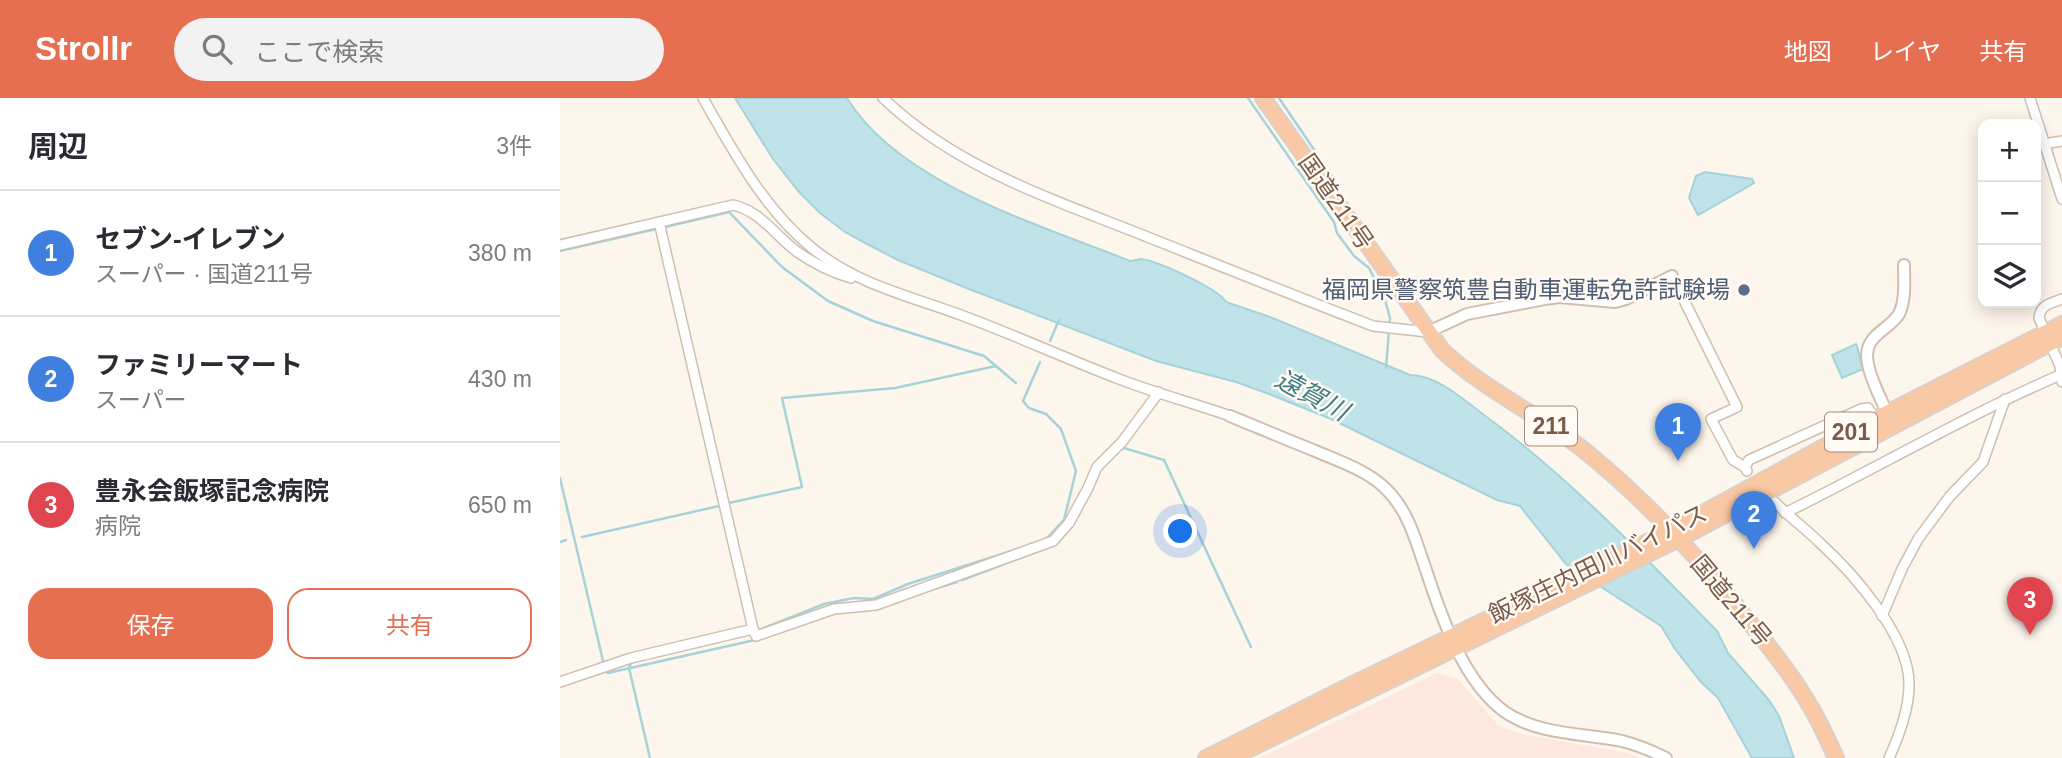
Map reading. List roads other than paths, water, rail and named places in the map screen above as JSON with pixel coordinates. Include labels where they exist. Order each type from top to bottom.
[{"type":"highway","name":"国道211号","points":[[1264,98],[1442,350],[1456,363],[1550,425],[1585,452],[1675,534],[1736,604],[1783,664],[1810,706],[1836,758]]},
{"type":"highway","name":"飯塚庄内田川バイパス","points":[[1231,758],[1455,642],[1675,534],[2052,337],[2062,324]]},
{"type":"highway","name":"飯塚庄内田川バイパス","points":[[1675,534],[1881,416],[2052,337]]},
{"type":"highway","name":"飯塚庄内田川バイパス","points":[[1206,758],[1455,642]]},
{"type":"street","points":[[703,98],[727,141],[778,214],[811,247],[863,281]]},
{"type":"street","points":[[883,98],[905,120],[938,143],[1018,186],[1373,327],[1428,332],[1467,314],[1559,297],[1615,303],[1672,276],[1737,407],[1711,419],[1733,460],[1746,469],[1749,460],[1861,408],[1868,408],[1881,416]]},
{"type":"street","points":[[2030,98],[2062,199]]},
{"type":"street","points":[[2044,144],[2062,141]]},
{"type":"street","points":[[560,245],[724,206],[742,207],[752,211],[794,250],[827,270],[962,315],[1119,379],[1230,416],[1336,460],[1373,478],[1386,489],[1407,517],[1435,597],[1469,673],[1484,693],[1503,711],[1524,723],[1550,730],[1623,741],[1666,758]]},
{"type":"street","points":[[659,222],[756,636],[834,609],[876,605],[1053,541],[1069,523],[1097,467],[1122,442],[1159,392]]},
{"type":"street","points":[[1881,416],[1867,358],[1868,348],[1875,335],[1900,312],[1903,303],[1904,265]]},
{"type":"street","points":[[1785,513],[1889,461],[1917,443],[2061,374],[2052,337],[2039,318],[2039,312],[2043,307],[2062,299]]},
{"type":"street","points":[[1882,616],[1918,539],[1950,496],[1983,462],[2005,399]]},
{"type":"street","points":[[1775,502],[1837,559],[1882,616],[1898,643],[1908,670],[1909,683],[1903,719],[1889,758]]},
{"type":"street","points":[[560,682],[631,658],[753,629]]},
{"type":"water","name":"遠賀川","points":[[735,98],[847,98],[870,128],[901,155],[936,178],[975,198],[1130,261],[1141,259],[1160,265],[1201,283],[1226,302],[1447,388],[1512,436],[1573,489],[1632,544],[1717,631],[1728,653],[1769,700],[1779,716],[1794,758],[1752,758],[1718,698],[1701,682],[1661,626],[1566,564],[1520,506],[1497,500],[1331,419],[1269,394],[1236,382],[1156,361],[964,287],[867,244],[820,213],[799,192],[773,159]]},
{"type":"water","points":[[1705,172],[1752,179],[1754,183],[1698,215],[1689,198],[1696,176]]},
{"type":"water","points":[[1856,344],[1863,369],[1842,378],[1832,355]]},
{"type":"waterway","points":[[1248,98],[1334,222],[1337,233],[1354,256],[1369,268],[1385,300],[1390,318],[1386,368]]},
{"type":"waterway","points":[[1279,98],[1334,179],[1330,184]]},
{"type":"waterway","points":[[665,227],[729,212],[782,267],[828,301],[873,321],[984,356],[1016,383]]},
{"type":"waterway","points":[[560,251],[656,229]]},
{"type":"waterway","points":[[1050,341],[1059,320]]},
{"type":"waterway","points":[[1040,362],[1023,401],[1029,408],[1046,414],[1061,429],[1076,471],[1064,520],[1046,539]]},
{"type":"waterway","points":[[729,503],[802,487],[782,398],[895,388],[996,366]]},
{"type":"waterway","points":[[1120,450],[1124,448],[1164,460],[1251,647]]},
{"type":"waterway","points":[[560,478],[604,665]]},
{"type":"waterway","points":[[582,537],[719,506]]},
{"type":"waterway","points":[[962,580],[1052,546],[1059,542],[1069,529]]},
{"type":"waterway","points":[[560,542],[566,540]]},
{"type":"waterway","points":[[759,630],[824,604],[854,598],[873,599],[908,584],[1033,544]]},
{"type":"waterway","points":[[937,588],[957,582]]},
{"type":"waterway","points":[[878,608],[895,603]]},
{"type":"waterway","points":[[759,639],[795,627]]},
{"type":"waterway","points":[[650,658],[738,637]]},
{"type":"waterway","points":[[605,671],[608,673],[755,640]]},
{"type":"waterway","points":[[629,668],[631,663],[643,659]]},
{"type":"waterway","points":[[629,668],[650,758]]},
{"type":"place","name":"福岡県警察筑豊自動車運転免許試験場","points":[[1744,290]]},
{"type":"place","name":"セブン-イレブン","points":[[1678,461]]},
{"type":"place","name":"ファミリーマート","points":[[1754,549]]},
{"type":"place","name":"豊永会飯塚記念病院","points":[[2030,635]]}]
